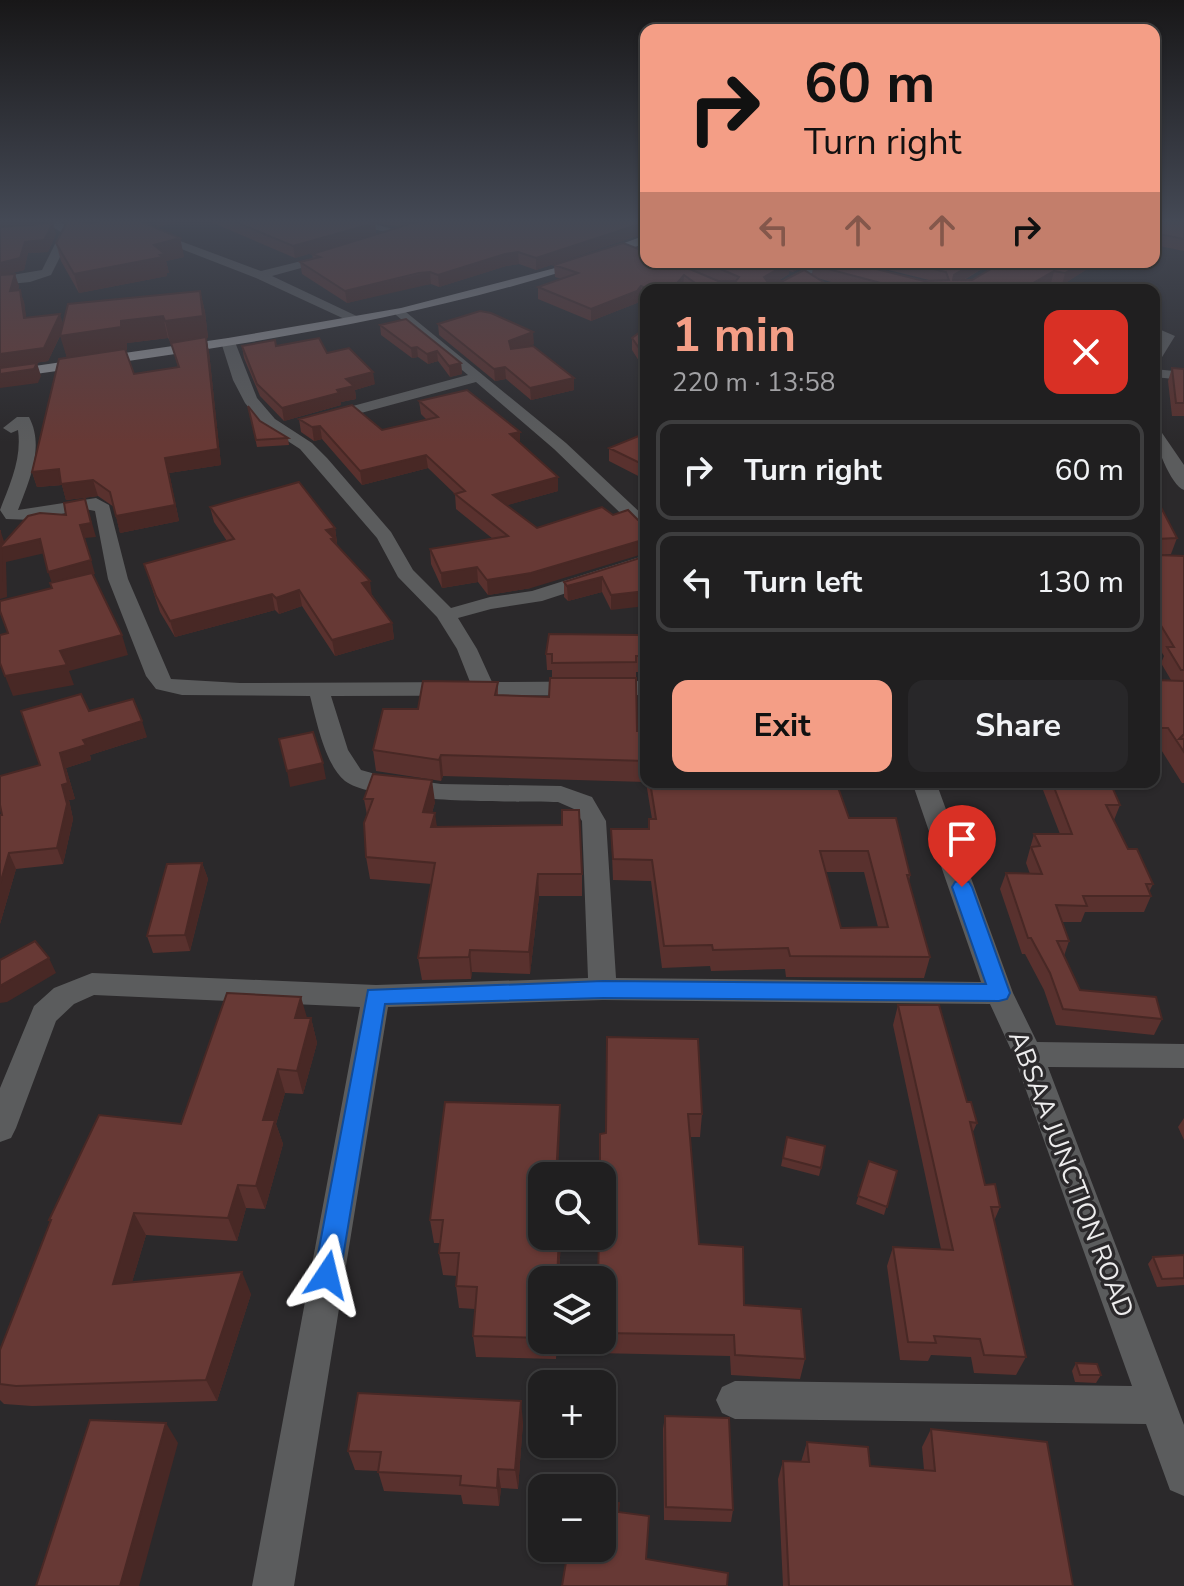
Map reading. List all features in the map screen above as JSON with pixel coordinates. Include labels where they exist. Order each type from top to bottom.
[{"type":"main road","points":[[0,375],[228,342],[401,312],[476,294]]},
{"type":"street","points":[[301,294],[356,319]]},
{"type":"street","points":[[401,312],[560,446],[640,522]]},
{"type":"street","points":[[1160,333],[1168,336],[1160,349]]},
{"type":"street","points":[[228,342],[250,400],[269,422],[295,426],[479,377]]},
{"type":"street","points":[[1160,374],[1184,376]]},
{"type":"street","points":[[6,422],[23,420],[27,433],[25,469],[9,510],[12,515],[25,517],[80,503],[96,503],[103,509],[111,581],[157,676],[164,684],[182,688],[319,691],[483,687],[640,688]]},
{"type":"street","points":[[295,426],[306,446],[385,536],[405,573],[434,599],[446,615],[467,649],[483,687]]},
{"type":"street","points":[[1160,441],[1180,467],[1184,485]]},
{"type":"street","points":[[446,615],[490,603],[535,597],[640,563]]},
{"type":"street","points":[[319,691],[337,750],[353,775],[376,783],[441,792],[561,794],[583,803],[594,821],[603,989]]},
{"type":"street","name":"ABSAA JUNCTION ROAD","points":[[926,788],[999,993],[1028,1054],[1184,1476]]},
{"type":"street","points":[[0,1128],[44,1014],[64,996],[92,984],[376,996],[603,989],[999,993]]},
{"type":"street","points":[[273,1586],[376,996]]},
{"type":"street","points":[[1028,1054],[1184,1056]]},
{"type":"street","points":[[735,1400],[1158,1405]]},
{"type":"building","points":[[0,294],[21,294],[24,318],[60,314],[44,348],[0,354]]},
{"type":"building","points":[[200,294],[203,316],[165,321],[163,316],[121,321],[121,327],[60,336],[68,304]]},
{"type":"building","points":[[555,294],[629,294],[591,309]]},
{"type":"building","points":[[480,311],[533,332],[509,341],[511,349],[533,346],[574,378],[530,388],[505,367],[494,369],[438,324]]},
{"type":"building","points":[[406,319],[461,363],[449,366],[437,351],[427,354],[417,347],[411,348],[380,325]]},
{"type":"building","points":[[640,332],[640,349],[632,338]]},
{"type":"building","points":[[206,337],[218,449],[165,458],[175,505],[116,516],[110,492],[93,480],[61,484],[59,469],[32,472],[59,359],[125,349],[134,374],[179,367],[171,343]]},
{"type":"building","points":[[319,338],[327,353],[349,348],[373,372],[346,379],[354,386],[337,390],[339,393],[282,408],[257,384],[242,346],[275,340],[276,346]]},
{"type":"building","points":[[37,363],[34,369],[0,374],[0,368]]},
{"type":"building","points":[[1172,368],[1184,369],[1184,403],[1176,403]]},
{"type":"building","points":[[467,390],[520,432],[510,434],[558,477],[493,495],[537,528],[602,507],[613,515],[628,510],[640,520],[640,541],[531,573],[487,580],[477,567],[441,573],[430,549],[508,536],[455,494],[465,491],[426,455],[360,471],[320,426],[312,427],[299,419],[352,405],[382,430],[438,417],[419,401]]},
{"type":"building","points":[[248,406],[260,421],[288,438],[256,440]]},
{"type":"building","points":[[640,435],[640,463],[609,448]]},
{"type":"building","points":[[299,482],[335,528],[326,530],[334,538],[331,539],[370,581],[362,583],[392,623],[332,640],[299,590],[276,598],[272,594],[170,621],[144,564],[234,539],[210,507]]},
{"type":"building","points":[[85,499],[91,523],[80,525],[91,560],[48,572],[40,539],[1,548],[0,583],[0,530],[1,546],[28,516],[40,513],[66,515],[64,503]]},
{"type":"building","points":[[1160,505],[1177,538],[1160,539]]},
{"type":"building","points":[[1160,555],[1184,556],[1184,670],[1181,670],[1167,647],[1174,647],[1160,624]]},
{"type":"building","points":[[640,558],[640,592],[611,595],[602,577],[567,586],[564,582]]},
{"type":"building","points":[[92,573],[122,635],[60,651],[67,665],[5,676],[0,663],[0,635],[8,633],[0,611],[0,601],[52,588],[50,583]]},
{"type":"building","points":[[549,634],[640,635],[640,656],[636,656],[636,662],[552,663],[552,654],[546,654]]},
{"type":"building","points":[[550,678],[636,678],[640,761],[441,755],[439,760],[373,750],[383,709],[418,709],[423,681],[498,682],[495,695],[549,697]]},
{"type":"building","points":[[1160,680],[1184,681],[1184,734],[1179,739],[1184,739],[1184,752],[1168,728],[1160,728]]},
{"type":"building","points":[[81,694],[89,711],[133,699],[142,721],[83,740],[86,745],[60,753],[68,783],[62,785],[67,804],[57,848],[9,853],[0,884],[0,776],[40,765],[21,711]]},
{"type":"building","points":[[313,732],[323,763],[287,771],[279,739]]},
{"type":"building","points":[[373,774],[432,780],[423,812],[435,813],[431,827],[562,825],[562,810],[579,810],[582,874],[538,874],[529,952],[470,950],[469,957],[418,958],[435,863],[366,857],[364,823],[373,799],[364,799]]},
{"type":"building","points":[[651,788],[838,788],[849,818],[896,818],[910,875],[907,875],[930,957],[790,956],[788,948],[713,950],[712,945],[664,946],[652,860],[613,859],[611,829],[649,829],[649,819],[656,819]],"holes":[[[820,851],[868,851],[888,927],[841,928]]]},
{"type":"building","points":[[1054,788],[1113,788],[1120,805],[1106,805],[1128,849],[1137,849],[1153,884],[1146,884],[1151,896],[1083,896],[1087,906],[1056,905],[1069,941],[1057,941],[1080,990],[1156,997],[1162,1019],[1063,1009],[1050,973],[1031,938],[1028,938],[1006,873],[1042,874],[1031,847],[1040,846],[1034,834],[1072,834]]},
{"type":"building","points":[[202,863],[185,935],[147,936],[167,864]]},
{"type":"building","points":[[35,941],[49,958],[0,986],[0,960]]},
{"type":"building","points":[[227,993],[301,997],[295,1018],[311,1018],[297,1071],[278,1069],[263,1120],[275,1120],[256,1186],[238,1185],[228,1218],[134,1213],[113,1284],[242,1272],[206,1380],[0,1384],[0,1350],[49,1220],[99,1115],[181,1124]]},
{"type":"building","points":[[898,1005],[939,1005],[967,1102],[971,1102],[977,1123],[970,1122],[985,1185],[995,1184],[1000,1207],[991,1207],[1026,1357],[984,1355],[980,1339],[934,1336],[936,1343],[908,1342],[893,1247],[953,1250]]},
{"type":"building","points":[[607,1037],[698,1039],[702,1114],[688,1114],[699,1244],[743,1247],[744,1305],[801,1309],[805,1359],[735,1355],[734,1335],[616,1333],[616,1266],[598,1266],[599,1250],[616,1250],[616,1162],[600,1162],[600,1134],[606,1133]]},
{"type":"building","points":[[445,1102],[560,1105],[557,1162],[528,1162],[528,1250],[558,1250],[558,1266],[528,1266],[528,1338],[473,1336],[477,1287],[456,1286],[459,1253],[439,1253],[443,1220],[430,1220]]},
{"type":"building","points":[[787,1137],[825,1146],[821,1168],[783,1158]]},
{"type":"building","points":[[869,1161],[897,1171],[887,1207],[858,1196]]},
{"type":"building","points":[[1184,1255],[1184,1278],[1162,1279],[1153,1257]]},
{"type":"building","points":[[1076,1363],[1097,1364],[1101,1375],[1080,1375]]},
{"type":"building","points":[[358,1393],[521,1401],[515,1470],[498,1469],[497,1488],[460,1485],[461,1476],[378,1472],[381,1452],[348,1451]]},
{"type":"building","points":[[665,1416],[729,1418],[733,1510],[666,1507]]},
{"type":"building","points":[[90,1420],[166,1423],[120,1586],[36,1586]]},
{"type":"building","points":[[931,1429],[1047,1442],[1073,1586],[789,1586],[783,1461],[809,1462],[807,1442],[868,1447],[870,1466],[935,1471]]},
{"type":"building","points":[[616,1502],[619,1503],[618,1512],[649,1516],[646,1559],[728,1573],[727,1586],[562,1586],[566,1562],[616,1562]]},
{"type":"route","points":[[327,1275],[376,996],[603,989],[999,993],[962,887]]}]
